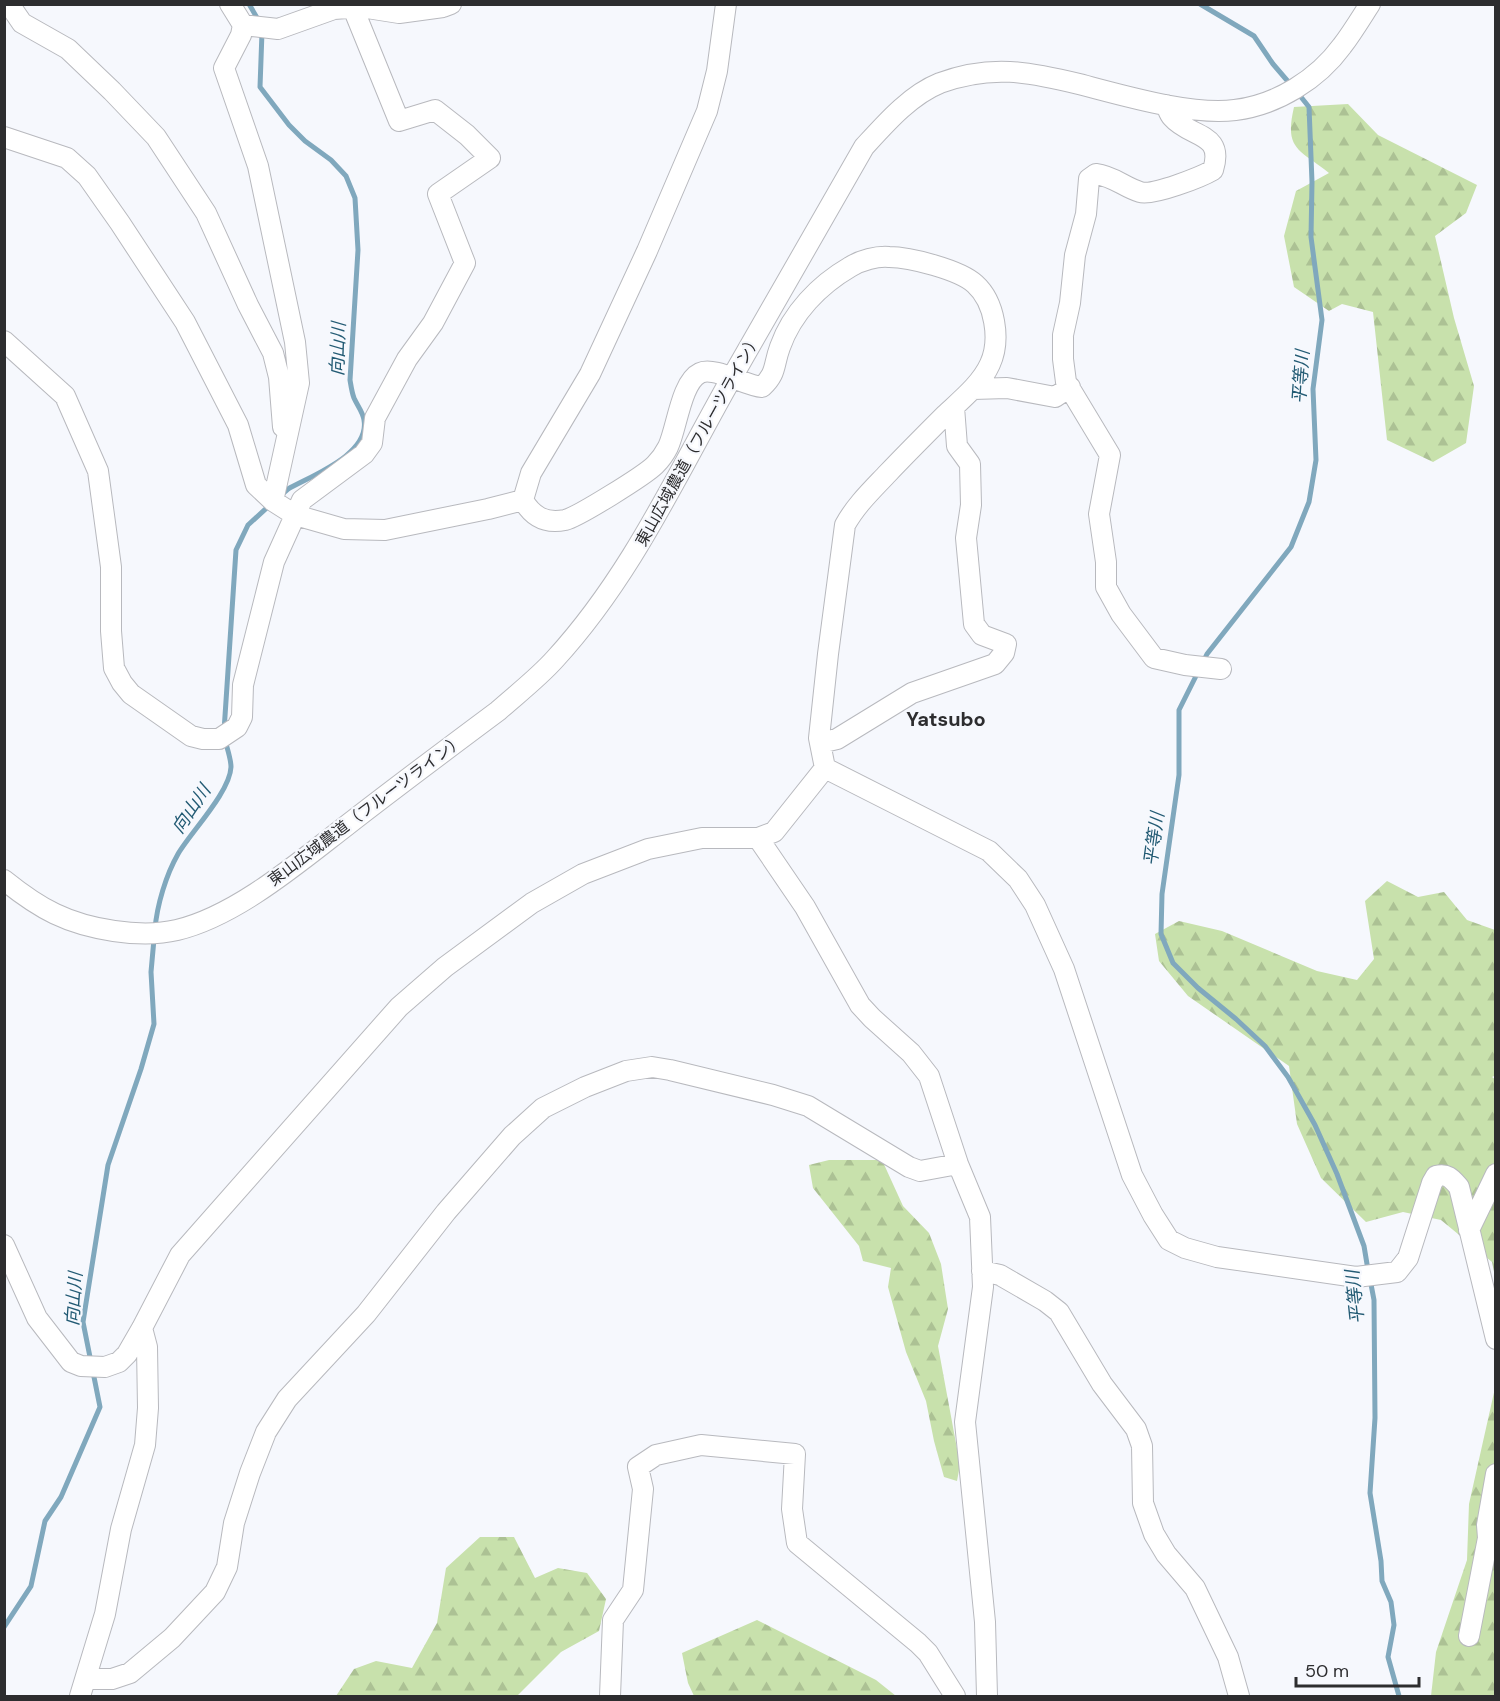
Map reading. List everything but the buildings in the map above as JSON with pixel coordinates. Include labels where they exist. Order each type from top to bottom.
[{"type":"street","points":[[9,4],[22,23],[68,50],[156,137],[206,213],[248,305],[273,353],[279,377],[285,451]]},
{"type":"street","points":[[230,4],[246,26],[272,29],[278,29],[334,9],[361,7],[399,13],[451,4]]},
{"type":"street","points":[[4,1245],[37,1318],[71,1362],[81,1366],[103,1366],[119,1362],[127,1354],[142,1328],[180,1256],[399,1007],[445,967],[532,903],[583,874],[648,849],[702,838],[758,838],[774,832],[825,768],[820,743],[828,654],[845,525],[855,508],[973,389],[990,365],[996,342],[995,328],[988,302],[975,284],[956,272],[930,264],[889,257],[871,259],[852,265],[831,280],[802,307],[790,325],[780,348],[772,378],[762,387],[751,386],[707,371],[699,374],[688,385],[668,448],[654,466],[584,512],[564,520],[546,520],[531,513],[523,500],[531,473],[590,374],[647,251],[707,111],[717,71],[726,4]]},
{"type":"street","name":"東山広域農道（フルーツライン）","points":[[4,880],[31,902],[61,918],[98,929],[137,934],[176,930],[230,909],[283,874],[498,711],[554,661],[595,612],[626,567],[864,147],[912,100],[938,84],[966,75],[999,71],[1035,73],[1166,105],[1206,110],[1236,110],[1272,100],[1304,83],[1342,47],[1370,4]]},
{"type":"street","points":[[4,341],[65,396],[98,471],[111,567],[111,631],[114,668],[122,683],[131,694],[190,736],[219,739],[232,733],[242,717],[243,685],[274,562],[295,515],[302,501],[364,454],[372,443],[375,418],[407,358],[433,323],[465,263],[438,194],[490,158],[467,135],[435,110],[399,121],[353,8]]},
{"type":"street","points":[[246,26],[224,69],[258,166],[295,342],[298,383],[273,501]]},
{"type":"street","points":[[1166,105],[1171,116],[1179,123],[1208,139],[1214,146],[1216,160],[1213,170],[1200,177],[1142,193],[1107,176],[1096,174],[1089,179],[1086,214],[1075,255],[1070,303],[1063,335],[1066,382],[1110,455],[1099,514],[1106,562],[1106,587],[1121,614],[1154,658],[1217,669]]},
{"type":"street","points":[[4,137],[68,158],[87,176],[185,322],[238,425],[256,485],[273,501],[295,515],[344,529],[385,530],[523,500]]},
{"type":"street","points":[[973,389],[1007,388],[1055,397],[1070,387]]},
{"type":"street","points":[[820,743],[837,739],[912,693],[995,664],[1004,653],[1005,644],[982,635],[974,624],[966,538],[971,505],[970,464],[957,446],[954,407]]},
{"type":"street","points":[[825,768],[989,851],[1018,879],[1035,905],[1064,969],[1132,1175],[1169,1240],[1185,1248],[1217,1257],[1358,1276],[1397,1272],[1408,1258],[1432,1183],[1436,1176],[1443,1174],[1451,1178],[1459,1187],[1496,1339]]},
{"type":"street","points":[[758,838],[805,907],[860,1005],[911,1053],[929,1076],[958,1164],[980,1217],[983,1287],[964,1422],[985,1622],[987,1696]]},
{"type":"street","points":[[83,1688],[130,1673],[172,1638],[214,1592],[227,1567],[234,1524],[250,1473],[266,1432],[287,1399],[366,1314],[446,1212],[512,1136],[543,1108],[585,1087],[626,1071],[652,1067],[773,1095],[808,1106],[909,1167],[920,1171],[958,1164]]},
{"type":"street","points":[[1469,1230],[1496,1174]]},
{"type":"street","points":[[982,1271],[1000,1275],[1045,1301],[1059,1312],[1102,1384],[1136,1430],[1142,1446],[1143,1503],[1154,1534],[1166,1554],[1195,1588],[1228,1657],[1239,1696]]},
{"type":"street","points":[[83,1688],[105,1614],[121,1529],[145,1445],[148,1408],[147,1347],[142,1328]]},
{"type":"street","points":[[610,1696],[613,1620],[633,1590],[642,1489],[638,1467],[656,1455],[701,1445],[795,1454],[792,1509],[797,1543],[918,1643],[928,1653],[955,1696]]},
{"type":"street","points":[[1469,1636],[1488,1538],[1487,1525],[1496,1474]]},
{"type":"green space","points":[[1348,104],[1378,135],[1477,185],[1466,213],[1435,236],[1454,318],[1474,386],[1466,443],[1433,462],[1387,440],[1373,312],[1342,304],[1329,311],[1294,287],[1284,236],[1296,191],[1329,173],[1296,147],[1291,132],[1294,107]]},
{"type":"green space","points":[[1387,881],[1418,897],[1444,892],[1467,920],[1495,930],[1496,1075],[1492,1077],[1496,1080],[1495,1277],[1492,1262],[1441,1220],[1403,1212],[1366,1222],[1321,1178],[1297,1124],[1289,1066],[1188,996],[1159,961],[1155,934],[1179,921],[1222,931],[1317,971],[1357,980],[1374,959],[1365,901]]},
{"type":"green space","points":[[829,1160],[882,1160],[903,1206],[929,1233],[941,1264],[948,1309],[938,1346],[960,1465],[957,1481],[944,1477],[926,1401],[906,1352],[888,1287],[891,1268],[863,1261],[859,1246],[813,1188],[809,1165]]},
{"type":"green space","points":[[1495,1388],[1495,1696],[1431,1696],[1436,1652],[1467,1560],[1469,1504]]},
{"type":"green space","points":[[480,1537],[514,1537],[535,1578],[558,1568],[587,1573],[606,1599],[599,1631],[561,1652],[517,1696],[336,1696],[354,1669],[376,1661],[412,1668],[437,1623],[446,1568]]},
{"type":"green space","points":[[757,1620],[876,1680],[896,1696],[694,1696],[688,1683],[682,1653]]},
{"type":"waterway","name":"向山川","points":[[249,4],[260,23]]},
{"type":"waterway","name":"平等川","points":[[1200,4],[1254,36],[1291,85]]},
{"type":"waterway","name":"向山川","points":[[262,32],[260,87],[289,125],[305,141],[331,160],[346,176],[355,198],[358,250],[350,380],[354,398],[364,420],[363,432],[358,443],[338,462],[288,489],[280,496]]},
{"type":"waterway","name":"平等川","points":[[1202,664],[1207,654],[1291,547],[1309,502],[1316,460],[1313,389],[1322,320],[1311,237],[1312,182],[1309,107],[1297,92]]},
{"type":"waterway","name":"向山川","points":[[224,731],[236,550],[248,525],[271,504]]},
{"type":"waterway","name":"平等川","points":[[1198,672],[1179,710],[1179,775],[1162,894],[1161,934],[1173,963],[1198,988],[1265,1046],[1288,1077],[1315,1125],[1337,1174],[1364,1246],[1368,1270]]},
{"type":"waterway","name":"向山川","points":[[155,929],[163,890],[174,862],[217,800],[229,777],[231,764],[225,740]]},
{"type":"waterway","name":"向山川","points":[[4,1627],[31,1586],[45,1521],[61,1497],[100,1407],[83,1322],[108,1165],[154,1024],[151,972],[154,939]]},
{"type":"waterway","name":"平等川","points":[[1370,1279],[1374,1300],[1375,1418],[1370,1493],[1382,1581],[1391,1602],[1394,1625],[1388,1657],[1399,1696]]},
{"type":"district","name":"Yatsubo","points":[[946,719]]}]
